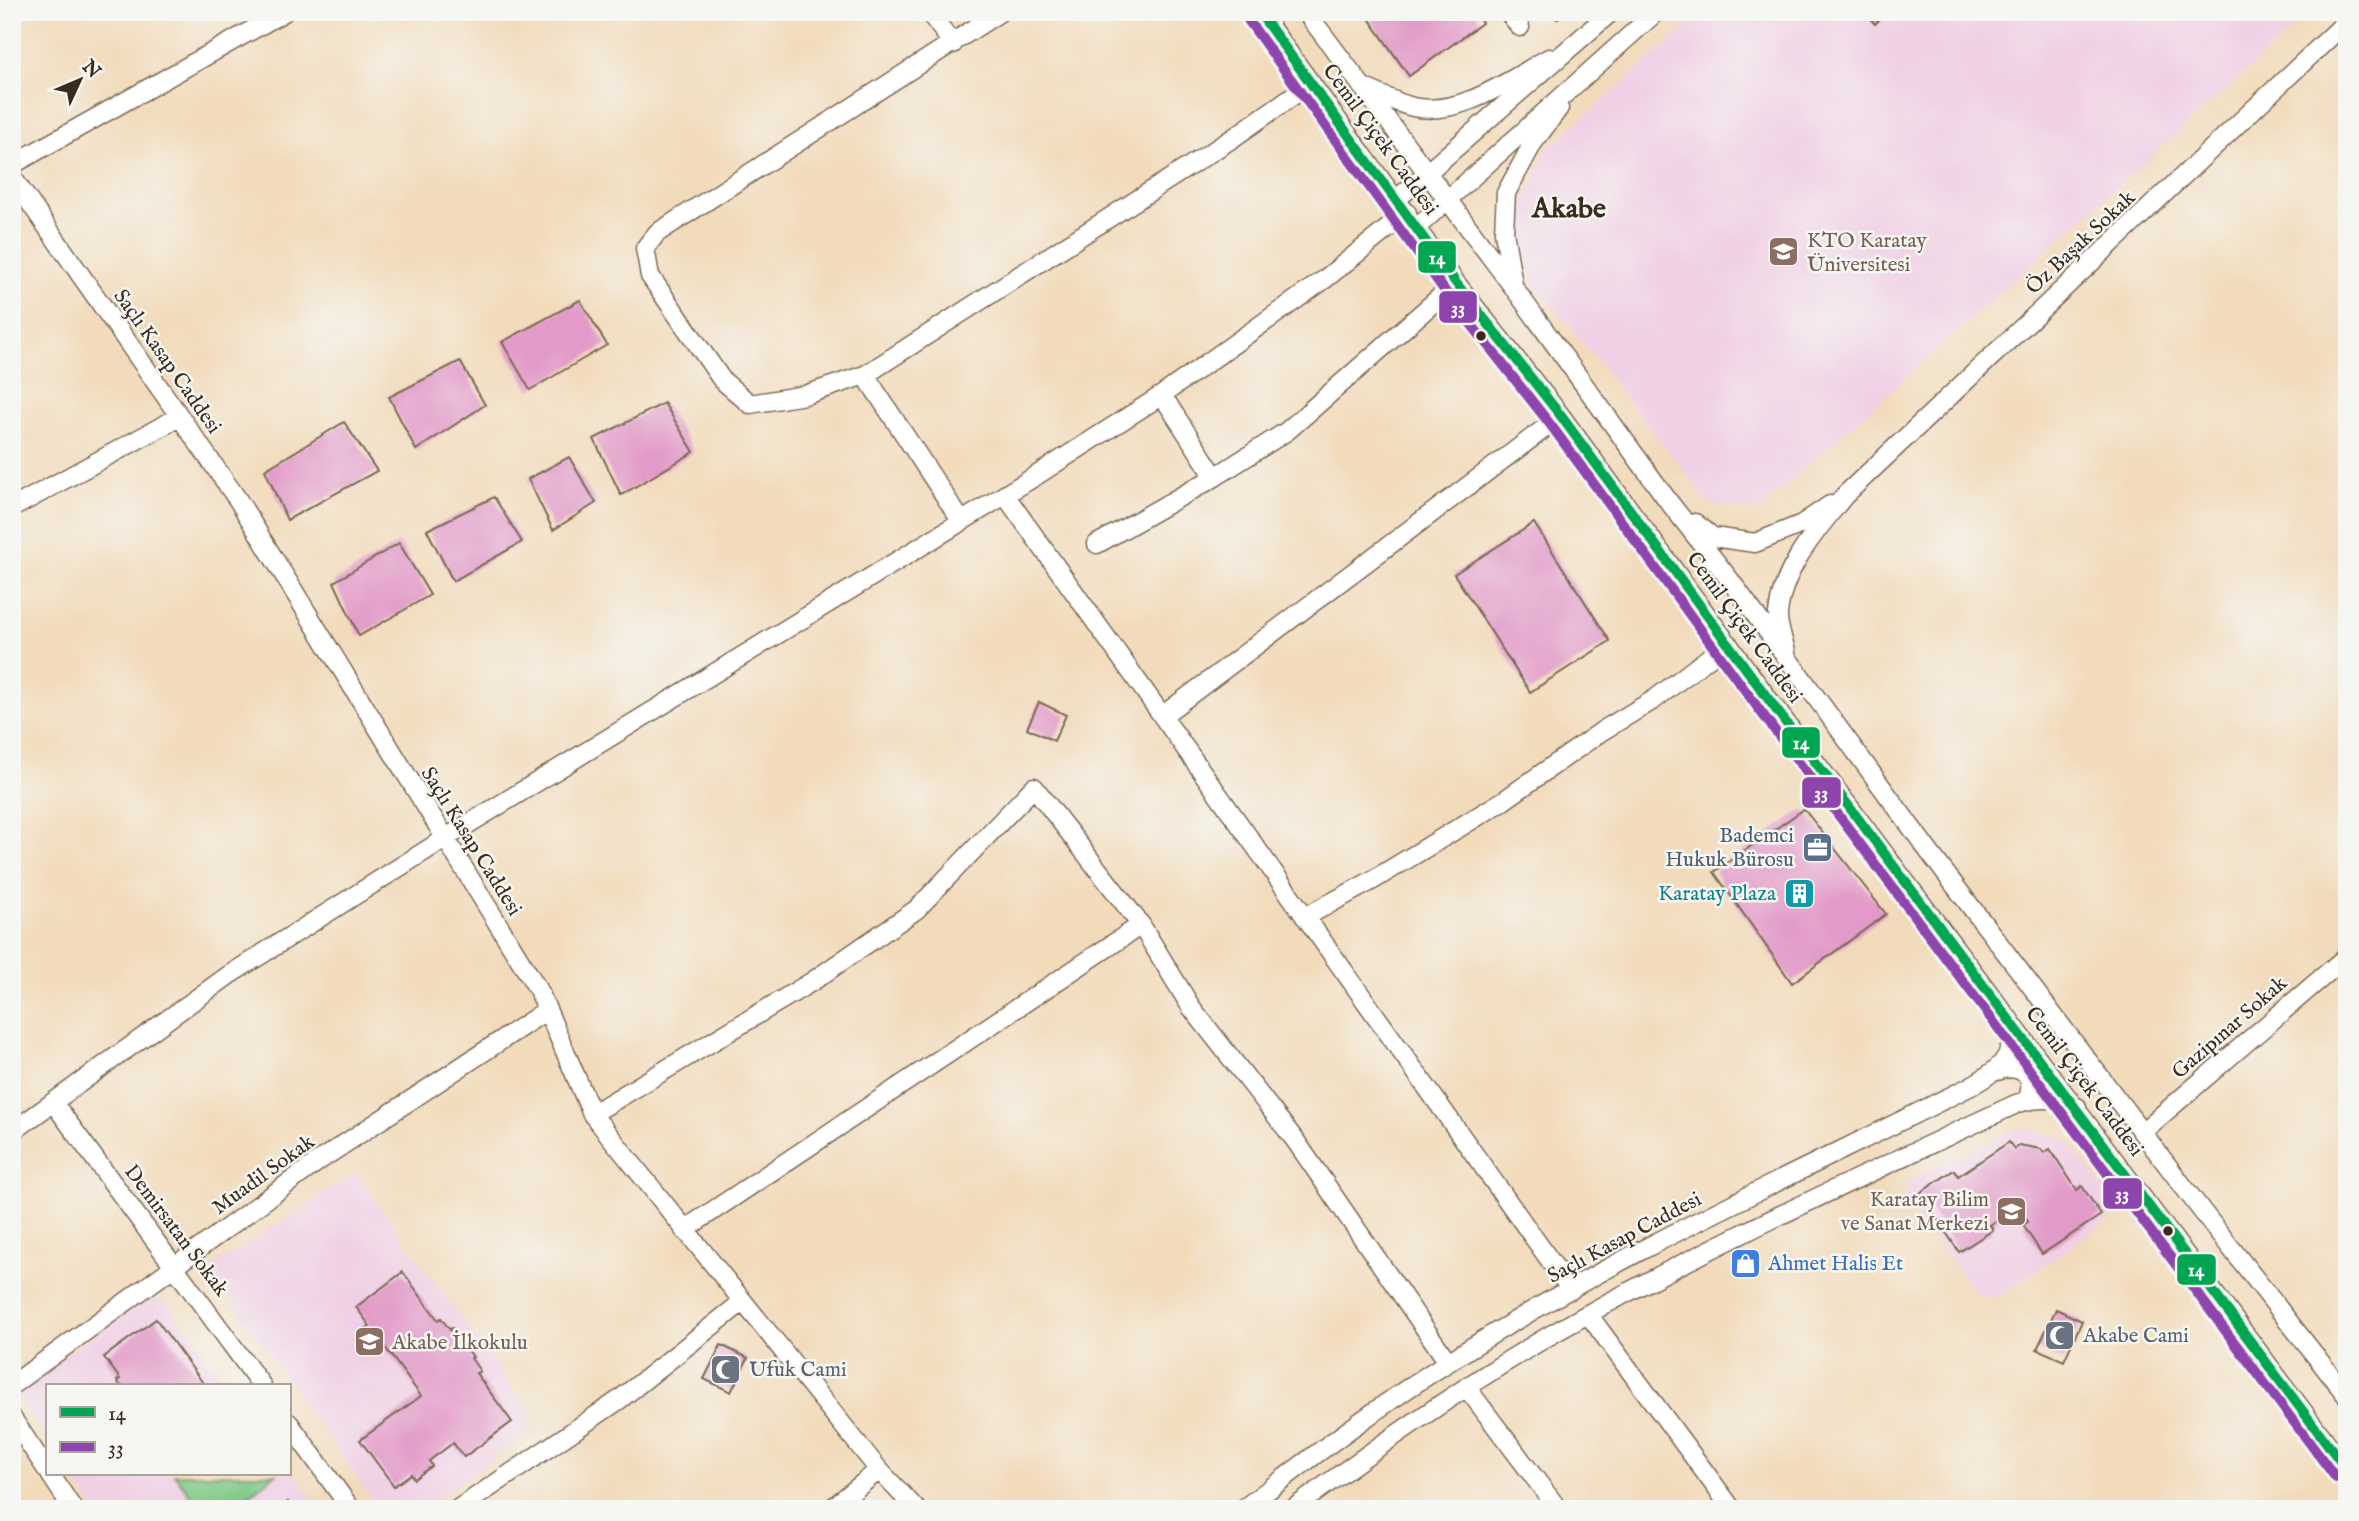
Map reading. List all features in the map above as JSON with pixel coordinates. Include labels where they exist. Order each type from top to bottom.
[{"type":"street","points":[[12,165],[284,12]]},
{"type":"street","points":[[929,12],[953,44]]},
{"type":"street","points":[[1000,12],[657,233],[645,248],[650,276],[722,380],[750,404],[805,395],[865,375],[1233,138],[1311,83]]},
{"type":"street","name":"Cemil Çiçek Caddesi","points":[[1259,12],[1456,283],[1561,416],[2347,1470]]},
{"type":"street","name":"Cemil Çiçek Caddesi","points":[[1306,12],[1514,288],[1789,663],[2142,1132],[2347,1396]]},
{"type":"street","points":[[1508,12],[1520,27]]},
{"type":"street","points":[[1407,213],[1427,175],[1611,12]]},
{"type":"street","points":[[12,1132],[229,975],[444,839],[962,522],[1162,395],[1325,279],[1407,213],[1447,198],[1656,12]]},
{"type":"street","name":"Öz Başak Sokak","points":[[1845,495],[2347,21]]},
{"type":"street","points":[[1362,87],[1413,107],[1443,107],[1471,100],[1576,43]]},
{"type":"street","points":[[1514,288],[1504,232],[1506,192],[1533,143],[1579,80]]},
{"type":"street","name":"Saçlı Kasap Caddesi","points":[[12,177],[238,500],[539,991],[592,1114],[741,1303],[878,1470],[916,1509]]},
{"type":"street","points":[[1097,544],[1215,477],[1287,431],[1456,283]]},
{"type":"street","points":[[865,375],[962,522]]},
{"type":"street","points":[[1162,395],[1215,477]]},
{"type":"street","points":[[12,508],[179,416]]},
{"type":"street","points":[[1162,716],[1561,416]]},
{"type":"street","points":[[1005,495],[1571,1290]]},
{"type":"street","points":[[1669,502],[1713,537],[1755,543],[1802,524],[1845,495]]},
{"type":"street","points":[[1789,663],[1777,616],[1788,574],[1815,532],[1845,495]]},
{"type":"street","points":[[1305,917],[1373,880],[1503,801],[1602,732],[1655,699],[1728,643]]},
{"type":"street","points":[[592,1114],[813,981],[916,909],[1034,787],[1141,925],[1191,1007],[1295,1140],[1448,1362]]},
{"type":"street","points":[[684,1230],[1141,925]]},
{"type":"street","name":"Gazipınar Sokak","points":[[2142,1132],[2347,956]]},
{"type":"street","name":"Muadil Sokak","points":[[12,1385],[320,1160],[547,1010]]},
{"type":"street","points":[[1997,1071],[2011,1045],[2012,1030],[2008,1016]]},
{"type":"street","points":[[1997,1071],[2010,1067],[2022,1071],[2031,1081],[2026,1100]]},
{"type":"street","name":"Saçlı Kasap Caddesi","points":[[1243,1509],[1368,1416],[1448,1362],[1571,1290],[1660,1241],[1997,1071]]},
{"type":"street","points":[[1293,1509],[1384,1442],[1467,1388],[1639,1286],[2026,1100],[2050,1098],[2077,1107]]},
{"type":"street","name":"Demirsatan Sokak","points":[[53,1102],[261,1384]]},
{"type":"street","points":[[458,1509],[619,1400],[741,1303]]},
{"type":"street","points":[[1588,1314],[1732,1509]]},
{"type":"street","points":[[1467,1388],[1558,1509]]},
{"type":"street","points":[[12,1418],[46,1469]]},
{"type":"street","points":[[290,1424],[351,1509]]},
{"type":"street","points":[[831,1509],[878,1470]]},
{"type":"street","points":[[51,1476],[73,1509]]},
{"type":"shaded area","name":"KTO Karatay Üniversitesi","points":[[1703,12],[2312,12],[1757,511],[1710,504],[1532,279],[1516,226],[1546,151]]},
{"type":"shaded area","name":"Karatay Bilim ve Sanat Merkezi","points":[[2017,1128],[2066,1139],[2113,1201],[2109,1220],[1996,1299],[1977,1294],[1905,1200],[1908,1181]]},
{"type":"shaded area","name":"Akabe İlkokulu","points":[[356,1173],[531,1414],[529,1432],[423,1509],[379,1509],[209,1269]]},
{"type":"shaded area","points":[[149,1297],[168,1303],[228,1384],[46,1384],[46,1439],[21,1401],[23,1387],[33,1377]]},
{"type":"shaded area","points":[[290,1467],[321,1509],[95,1509],[71,1476],[290,1476]]},
{"type":"green space","points":[[176,1476],[273,1476],[231,1509],[201,1509]]},
{"type":"building","points":[[1475,12],[1482,23],[1409,76],[1366,14]]},
{"type":"building","points":[[1551,12],[1564,12],[1557,19]]},
{"type":"building","points":[[1864,12],[1887,12],[1875,24]]},
{"type":"building","points":[[580,300],[607,345],[530,390],[502,342]]},
{"type":"building","points":[[460,361],[485,405],[416,450],[389,397]]},
{"type":"building","points":[[664,403],[694,452],[621,495],[594,439]]},
{"type":"building","points":[[344,422],[377,471],[287,520],[265,470]]},
{"type":"building","points":[[569,457],[596,503],[553,530],[528,479]]},
{"type":"building","points":[[494,497],[522,542],[453,581],[427,530]]},
{"type":"building","points":[[1534,523],[1610,641],[1530,692],[1454,574]]},
{"type":"building","points":[[399,543],[430,595],[359,636],[334,582]]},
{"type":"building","points":[[1039,702],[1066,715],[1054,741],[1027,728]]},
{"type":"building","name":"Karatay Plaza","points":[[1804,809],[1886,914],[1792,983],[1714,872]]},
{"type":"building","points":[[2009,1142],[2014,1149],[2019,1145],[2041,1149],[2044,1153],[2050,1149],[2077,1190],[2082,1186],[2101,1215],[2042,1254],[2023,1225],[2028,1222],[2024,1215],[2008,1213],[1990,1225],[1993,1230],[1959,1252],[1920,1193],[1954,1170],[1958,1176]]},
{"type":"building","points":[[403,1272],[438,1320],[441,1318],[450,1330],[452,1328],[473,1357],[471,1358],[480,1371],[476,1373],[512,1422],[464,1457],[453,1443],[429,1461],[432,1466],[414,1479],[411,1474],[394,1486],[360,1440],[421,1396],[381,1342],[377,1345],[365,1329],[370,1326],[356,1307]]},
{"type":"building","name":"Akabe Cami","points":[[2056,1309],[2082,1321],[2064,1361],[2037,1349]]},
{"type":"building","points":[[156,1319],[203,1383],[119,1384],[117,1381],[120,1379],[104,1357]]},
{"type":"building","name":"Ufuk Cami","points":[[721,1345],[748,1358],[731,1392],[704,1379]]},
{"type":"building","points":[[288,1502],[293,1509],[278,1509]]},
{"type":"transit line","name":"14","points":[[1259,12],[1456,283],[1561,416],[1772,704],[2347,1470]]},
{"type":"transit line","name":"33","points":[[1248,20],[1445,291],[1550,424],[1761,712],[2336,1478]]},
{"type":"place","name":"KTO Karatay Üniversitesi","points":[[1784,252]]},
{"type":"place","name":"Bademci Hukuk Bürosu","points":[[1817,847]]},
{"type":"place","name":"Karatay Plaza","points":[[1799,893]]},
{"type":"place","name":"Karatay Bilim ve Sanat Merkezi","points":[[2012,1211]]},
{"type":"place","name":"Ahmet Halis Et","points":[[1745,1263]]},
{"type":"place","name":"Akabe Cami","points":[[2060,1335]]},
{"type":"place","name":"Akabe İlkokulu","points":[[369,1342]]},
{"type":"place","name":"Ufuk Cami","points":[[726,1369]]},
{"type":"district","name":"Akabe","points":[[1569,207]]}]
